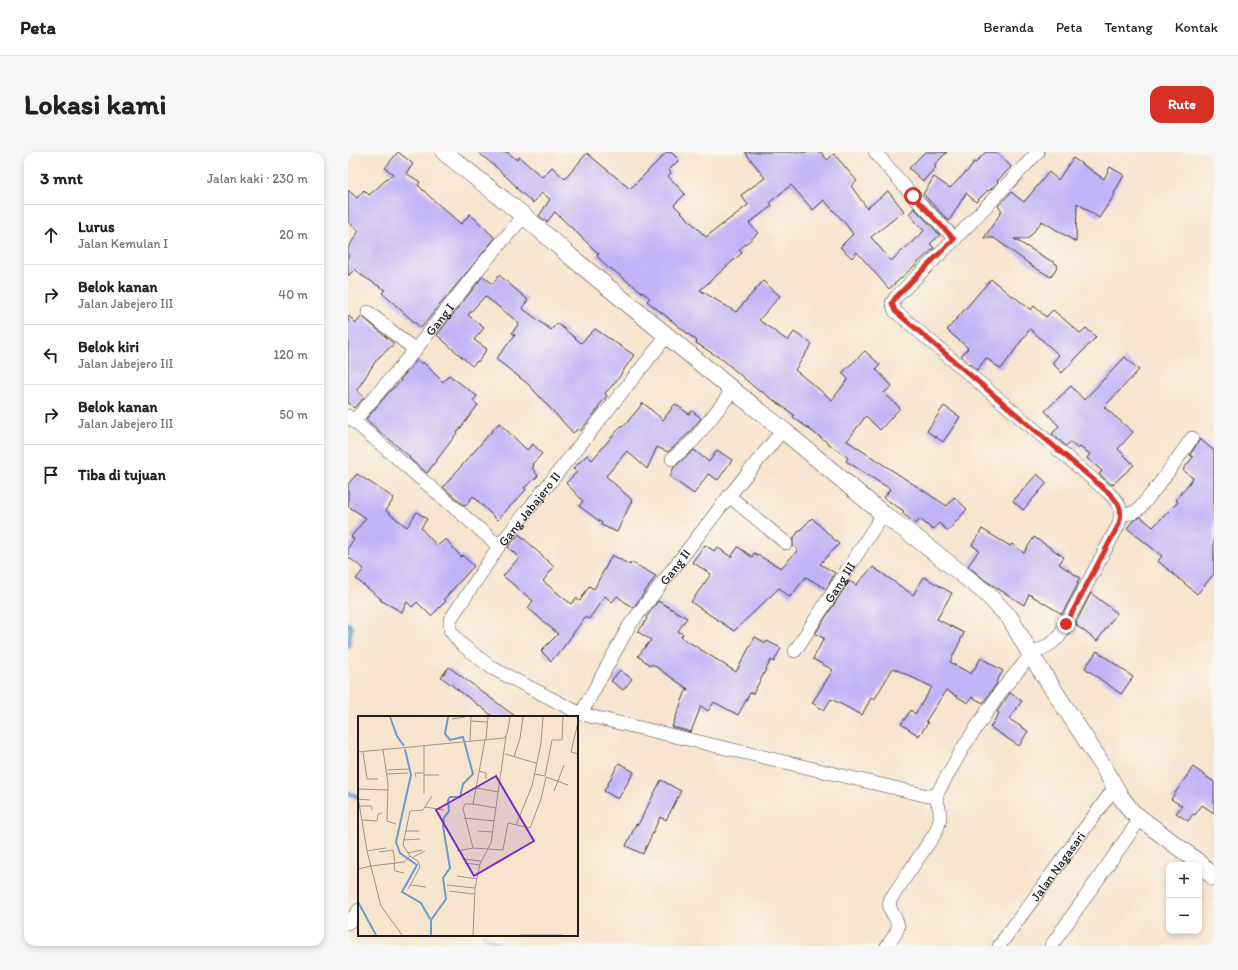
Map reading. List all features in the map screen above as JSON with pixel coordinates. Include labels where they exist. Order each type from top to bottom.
[{"type":"street","points":[[444,152],[524,216],[576,261],[783,430],[883,514],[915,537],[986,593],[1010,618],[1031,655],[1132,812],[1198,862],[1214,877]]},
{"type":"street","points":[[875,152],[913,196],[954,239]]},
{"type":"street","points":[[499,546],[450,620],[450,630],[461,644],[492,668],[582,714],[920,794],[935,795],[964,746],[1001,691],[1031,655],[1052,643],[1059,637],[1119,524],[1121,514],[1120,506],[1109,493],[895,311],[892,303],[896,297],[1038,152]]},
{"type":"street","name":"Gang I","points":[[351,419],[415,350],[481,266],[524,216]]},
{"type":"street","points":[[368,312],[415,350]]},
{"type":"street","name":"Gang Jabajero II","points":[[351,419],[499,546],[667,336]]},
{"type":"street","points":[[672,459],[694,440],[733,390]]},
{"type":"street","name":"Gang II","points":[[582,714],[629,626],[729,496],[783,430]]},
{"type":"street","points":[[1121,514],[1133,513],[1140,508],[1192,438]]},
{"type":"street","points":[[729,496],[786,543]]},
{"type":"street","name":"Gang III","points":[[795,651],[883,514]]},
{"type":"street","name":"Jalan Nagasari","points":[[1000,946],[1115,787]]},
{"type":"street","points":[[887,946],[898,925],[889,908],[890,900],[934,835],[941,816],[935,795]]},
{"type":"street","points":[[1051,946],[1140,819]]},
{"type":"street","points":[[348,923],[358,911]]},
{"type":"building","points":[[398,152],[413,164],[406,173],[420,182],[418,185],[430,197],[461,224],[470,214],[495,238],[421,328],[382,293],[385,290],[361,275],[355,269],[348,276],[348,248],[359,231],[348,222],[348,190],[357,198],[364,190],[369,195],[393,174],[385,168]]},
{"type":"building","points":[[478,152],[507,152],[517,160],[519,157],[542,177],[552,167],[565,179],[587,153],[630,189],[667,152],[671,152],[679,160],[669,170],[671,173],[668,176],[685,194],[674,205],[706,237],[748,205],[741,195],[765,178],[745,152],[821,152],[827,160],[834,154],[857,181],[851,186],[867,208],[888,191],[904,211],[871,237],[891,261],[924,231],[909,214],[914,208],[940,235],[930,244],[934,248],[889,289],[857,252],[852,258],[840,247],[853,234],[824,200],[813,210],[791,185],[770,202],[772,206],[749,223],[758,233],[739,250],[742,253],[700,290],[736,312],[763,281],[780,296],[759,320],[788,341],[794,332],[812,344],[795,370],[832,400],[848,379],[842,373],[865,351],[880,365],[876,369],[892,386],[884,393],[900,408],[880,430],[866,416],[847,441],[947,506],[954,497],[967,509],[948,531],[939,523],[933,530],[920,519],[916,524],[902,513],[904,511],[884,498],[890,489],[846,461],[848,458],[793,417],[794,415],[761,391],[760,392],[723,360],[696,343],[697,341],[647,301],[650,298],[610,268],[609,269],[597,256],[599,254],[555,212],[547,222],[539,216],[550,199],[542,193],[533,203]]},
{"type":"building","points":[[925,152],[947,152],[934,165],[936,167],[923,181],[909,168]]},
{"type":"building","points":[[986,152],[997,152],[1011,167],[989,191],[988,190],[976,202],[966,193],[949,221],[923,194],[934,177],[950,188],[973,165],[973,162],[975,163]]},
{"type":"building","points":[[1073,158],[1104,179],[1110,167],[1124,175],[1114,193],[1115,194],[1099,218],[1077,203],[1076,242],[1042,221],[1028,239],[1014,239],[1058,265],[1051,277],[1032,266],[994,238],[984,238],[1002,211],[998,206],[1011,192],[1024,202],[1049,172],[1058,180]]},
{"type":"building","points":[[499,275],[528,300],[522,308],[551,330],[557,323],[581,343],[595,329],[634,355],[615,383],[605,393],[607,396],[598,407],[599,408],[580,431],[578,429],[573,433],[528,384],[496,359],[515,335],[512,333],[519,323],[485,296],[468,315],[484,328],[474,340],[487,349],[478,362],[477,361],[472,366],[437,335],[483,276],[493,284]]},
{"type":"building","points":[[991,279],[1031,310],[1034,306],[1046,317],[1053,310],[1080,333],[1086,328],[1096,337],[1062,373],[1052,363],[1059,355],[1030,329],[1001,369],[986,358],[977,370],[961,356],[968,348],[947,330]]},
{"type":"building","points":[[348,315],[356,323],[362,316],[394,344],[377,359],[357,390],[364,398],[354,408],[349,403],[348,404]]},
{"type":"building","points":[[1125,357],[1139,370],[1104,407],[1133,432],[1118,449],[1134,465],[1112,485],[1099,474],[1102,471],[1087,458],[1090,454],[1080,447],[1078,449],[1070,442],[1066,446],[1052,434],[1059,426],[1045,411],[1071,386],[1084,400]]},
{"type":"building","points":[[417,360],[422,364],[423,362],[443,382],[449,375],[477,396],[473,401],[478,405],[427,473],[366,419],[392,389],[401,381],[400,380]]},
{"type":"building","points":[[643,403],[663,420],[675,404],[689,414],[692,411],[701,418],[688,434],[668,452],[657,447],[647,469],[627,451],[606,476],[632,500],[617,532],[601,525],[602,523],[579,506],[583,501],[566,483],[577,472],[573,469],[587,455],[592,460]]},
{"type":"building","points":[[944,406],[960,417],[943,442],[927,431]]},
{"type":"building","points":[[499,423],[527,450],[533,444],[542,454],[532,464],[534,466],[532,468],[538,476],[524,488],[526,490],[497,520],[473,496],[465,506],[443,487]]},
{"type":"building","points":[[1200,439],[1214,451],[1214,574],[1197,594],[1158,561],[1162,556],[1127,528],[1133,521],[1141,517],[1153,527],[1178,502],[1176,500],[1193,478],[1183,470],[1193,457],[1190,455]]},
{"type":"building","points":[[694,450],[709,462],[717,450],[732,460],[718,480],[708,474],[694,494],[670,477],[674,467]]},
{"type":"building","points":[[357,474],[394,498],[386,511],[407,527],[417,512],[427,519],[421,528],[437,546],[446,539],[461,557],[462,555],[474,566],[444,599],[446,601],[431,616],[417,602],[412,607],[407,602],[402,612],[380,600],[381,599],[356,579],[364,569],[348,557],[348,548],[354,539],[351,537],[366,518],[348,506],[348,484]]},
{"type":"building","points":[[1037,474],[1047,483],[1023,510],[1013,501]]},
{"type":"building","points":[[812,518],[839,544],[820,564],[835,573],[826,589],[806,577],[790,597],[779,588],[734,631],[691,602],[711,574],[692,562],[705,545],[714,551],[717,547],[731,557],[738,547],[752,557],[754,553],[781,568],[798,550],[793,546],[793,539]]},
{"type":"building","points":[[982,529],[1010,546],[1012,544],[1024,553],[1034,537],[1064,557],[1059,564],[1080,578],[1062,614],[1029,594],[1024,605],[986,581],[968,566],[979,550],[972,545]]},
{"type":"building","points":[[519,534],[554,567],[543,581],[571,604],[576,598],[580,601],[589,586],[594,589],[612,555],[630,565],[631,562],[656,576],[633,608],[617,596],[612,602],[605,596],[589,619],[585,617],[563,648],[551,661],[541,651],[558,634],[528,608],[533,601],[503,576],[519,558],[508,547]]},
{"type":"building","points":[[873,567],[913,595],[924,577],[952,593],[937,619],[964,633],[950,662],[971,674],[981,658],[1003,671],[996,682],[997,683],[983,703],[972,697],[968,703],[946,690],[926,721],[928,723],[919,736],[901,724],[911,710],[915,714],[932,687],[893,668],[874,700],[871,698],[862,715],[831,699],[824,710],[812,703],[833,670],[813,659],[824,638],[815,634],[849,581],[856,585]]},
{"type":"building","points":[[1091,593],[1117,613],[1097,641],[1076,625],[1076,622]]},
{"type":"building","points":[[658,601],[687,618],[678,631],[683,634],[681,637],[736,672],[755,637],[766,643],[767,641],[781,648],[774,662],[771,660],[753,694],[750,693],[738,715],[714,702],[708,711],[701,706],[691,732],[672,727],[685,693],[688,689],[638,656],[651,640],[638,632]]},
{"type":"building","points":[[1097,651],[1133,677],[1121,694],[1085,668]]},
{"type":"building","points":[[449,667],[515,716],[493,716],[441,677]]},
{"type":"building","points":[[620,670],[632,679],[623,690],[611,681]]},
{"type":"building","points":[[1010,693],[1022,701],[1009,719],[1028,731],[1019,746],[990,727],[999,713],[997,712]]},
{"type":"building","points":[[619,763],[634,772],[618,799],[604,791]]},
{"type":"building","points":[[1193,767],[1214,782],[1214,813],[1202,805],[1195,815],[1193,814],[1188,821],[1176,813],[1182,806],[1171,799]]},
{"type":"building","points":[[661,780],[681,791],[666,820],[660,817],[643,854],[626,846],[636,824],[638,825]]},
{"type":"waterway","points":[[348,624],[351,628],[348,646]]},
{"type":"waterway","points":[[348,793],[358,797]]},
{"type":"waterway","points":[[485,936],[500,946]]},
{"type":"route","points":[[913,196],[954,239],[896,297],[892,303],[895,311],[1109,493],[1120,506],[1121,514],[1119,524],[1066,624]]}]
